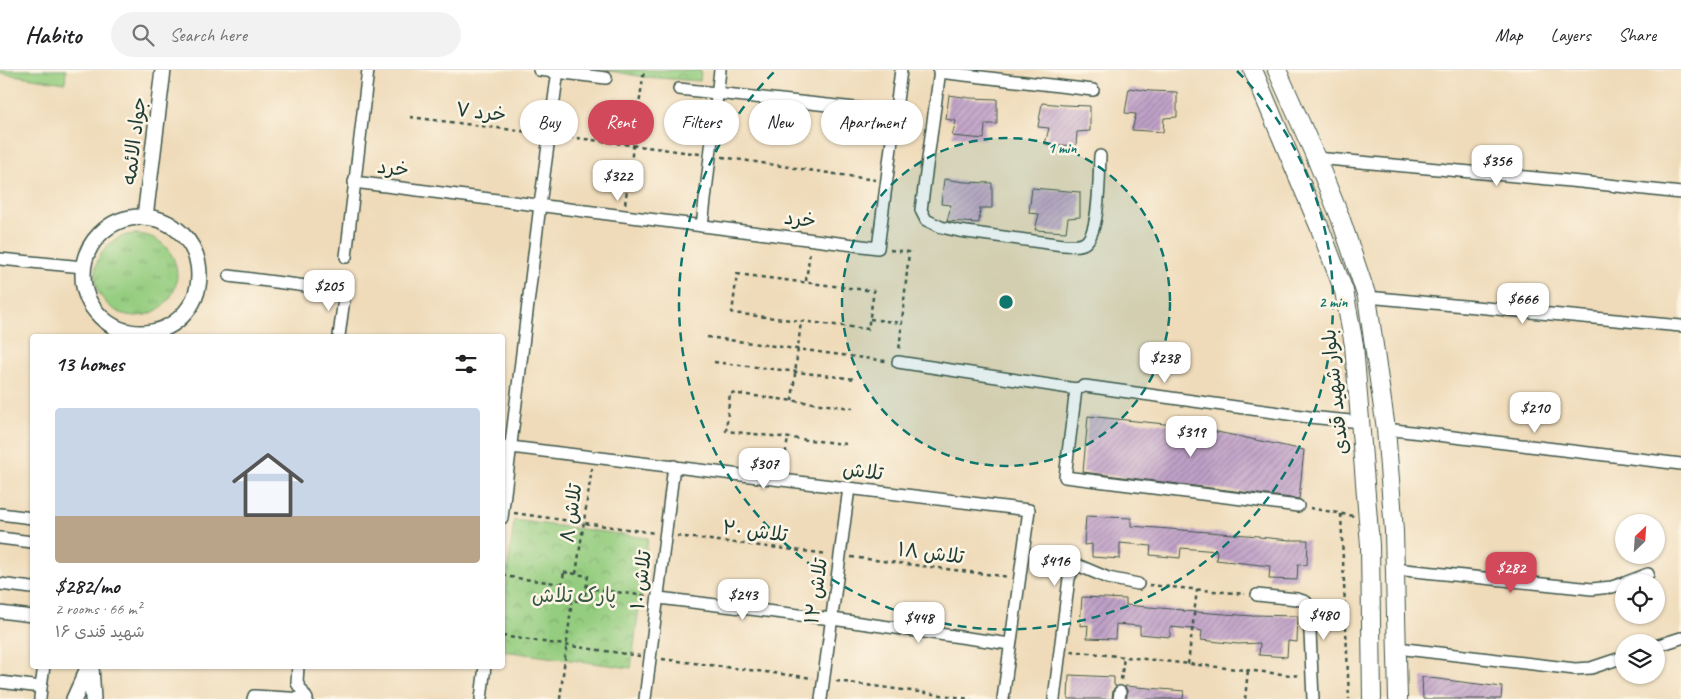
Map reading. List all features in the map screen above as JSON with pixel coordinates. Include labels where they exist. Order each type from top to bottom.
[{"type":"main road","points":[[1255,76],[1264,84],[1270,83],[1274,79],[1276,70]]},
{"type":"main road","points":[[1276,70],[1316,158],[1340,217],[1367,297],[1386,429],[1394,531],[1398,699]]},
{"type":"main road","name":"بلوار شهید قندی","points":[[1255,76],[1319,226],[1344,291],[1354,345],[1370,545],[1372,699]]},
{"type":"main road","points":[[1273,118],[1274,112],[1278,107],[1284,105],[1294,109]]},
{"type":"street","name":"جواد الائمه","points":[[145,217],[163,70]]},
{"type":"street","name":"خرد","points":[[368,70],[354,182],[878,248]]},
{"type":"street","points":[[539,70],[606,78]]},
{"type":"street","points":[[702,226],[720,70]]},
{"type":"street","points":[[878,248],[901,70]]},
{"type":"street","points":[[553,100],[557,71]]},
{"type":"street","points":[[1093,90],[940,71],[921,210],[926,220],[941,227],[1063,245],[1085,243],[1093,230],[1096,219],[1100,156]]},
{"type":"street","points":[[679,89],[821,105]]},
{"type":"street","points":[[505,480],[507,446],[548,145]]},
{"type":"street","points":[[1316,158],[1681,193]]},
{"type":"street","points":[[346,257],[354,182]]},
{"type":"street","points":[[145,217],[162,221],[177,229],[189,242],[196,257],[199,274],[197,291],[189,307],[178,319],[163,328],[129,334],[99,315],[89,301],[84,285],[83,267],[88,250],[98,236],[111,225],[128,218],[145,217]]},
{"type":"street","points":[[0,259],[83,267]]},
{"type":"street","points":[[229,276],[345,291],[339,334]]},
{"type":"street","points":[[1367,297],[1681,326]]},
{"type":"street","points":[[898,362],[1076,389],[1085,386],[1299,416],[1360,422]]},
{"type":"street","points":[[1076,389],[1065,477],[1298,506]]},
{"type":"street","points":[[1386,429],[1681,464]]},
{"type":"street","name":"تلاش","points":[[507,446],[1029,510],[1003,699]]},
{"type":"street","name":"تلاش ۱۰","points":[[645,699],[674,466]]},
{"type":"street","name":"تلاش ۱۲","points":[[821,699],[849,488]]},
{"type":"street","points":[[0,514],[30,518]]},
{"type":"street","points":[[0,538],[30,542]]},
{"type":"street","points":[[1054,699],[1069,578],[1074,568],[1082,567],[1108,578],[1138,584]]},
{"type":"street","points":[[1394,569],[1592,589],[1615,586]]},
{"type":"street","points":[[0,584],[30,588]]},
{"type":"street","points":[[1257,595],[1297,599],[1306,602],[1309,610],[1313,699]]},
{"type":"street","points":[[658,598],[832,619],[1010,644]]},
{"type":"street","points":[[0,612],[30,616]]},
{"type":"street","points":[[1665,643],[1681,638]]},
{"type":"street","points":[[1397,648],[1575,669],[1591,668],[1615,660]]},
{"type":"street","points":[[40,699],[44,669]]},
{"type":"street","points":[[74,699],[89,669]]},
{"type":"street","points":[[90,669],[93,699]]},
{"type":"street","points":[[298,669],[297,683],[306,699]]},
{"type":"street","points":[[481,699],[485,669]]},
{"type":"street","points":[[0,682],[41,687]]},
{"type":"street","points":[[253,699],[254,696],[306,699]]},
{"type":"path","points":[[623,216],[644,70]]},
{"type":"path","name":"خرد ۷","points":[[410,117],[520,130]]},
{"type":"path","name":"خرد ۷","points":[[578,138],[887,182]]},
{"type":"path","points":[[806,282],[812,240]]},
{"type":"path","points":[[708,338],[898,362],[910,252],[878,248]]},
{"type":"path","points":[[737,274],[874,291],[868,329],[801,321],[732,312],[737,274]]},
{"type":"path","points":[[870,319],[902,323]]},
{"type":"path","points":[[792,401],[801,321]]},
{"type":"path","points":[[714,362],[856,379]]},
{"type":"path","points":[[846,444],[726,431],[730,393],[853,408]]},
{"type":"path","points":[[782,479],[788,438]]},
{"type":"path","name":"تلاش ۸","points":[[576,574],[594,456]]},
{"type":"path","points":[[1298,506],[1368,518]]},
{"type":"path","points":[[1341,514],[1349,699]]},
{"type":"path","name":"تلاش ۲۰","points":[[505,515],[584,523],[840,555]]},
{"type":"path","name":"تلاش ۱۸","points":[[840,555],[1019,579]]},
{"type":"path","points":[[564,572],[588,576],[584,602],[560,598],[562,584],[564,572]]},
{"type":"path","points":[[505,576],[562,584]]},
{"type":"path","points":[[1138,584],[1257,595]]},
{"type":"path","points":[[586,588],[658,598]]},
{"type":"path","points":[[1188,664],[1197,590]]},
{"type":"path","points":[[560,699],[572,600]]},
{"type":"path","points":[[1060,649],[1312,678]]},
{"type":"path","points":[[1119,695],[1124,656]]},
{"type":"path","points":[[1245,699],[1248,670]]},
{"type":"path","points":[[823,679],[971,699]]},
{"type":"green space","points":[[0,70],[66,70],[65,83],[0,73]]},
{"type":"green space","points":[[605,70],[701,70],[700,81],[644,77]]},
{"type":"green space","points":[[136,234],[152,237],[165,246],[174,259],[177,275],[174,291],[165,304],[152,313],[136,316],[120,313],[107,304],[98,291],[95,275],[98,259],[107,246],[120,237]]},
{"type":"green space","name":"پارک تلاش","points":[[514,520],[648,538],[631,668],[505,651],[505,592]]},
{"type":"building","points":[[1129,88],[1177,92],[1177,117],[1164,118],[1163,132],[1132,130],[1136,114],[1125,113]]},
{"type":"building","points":[[949,95],[997,99],[997,124],[985,124],[984,139],[952,136],[956,121],[946,119]]},
{"type":"building","points":[[1042,103],[1090,106],[1090,131],[1077,132],[1076,146],[1045,144],[1049,128],[1038,127]]},
{"type":"building","points":[[944,179],[992,183],[992,208],[980,208],[979,223],[947,221],[951,205],[941,204]]},
{"type":"building","points":[[1032,188],[1080,192],[1080,217],[1068,218],[1066,232],[1035,230],[1039,214],[1029,213]]},
{"type":"building","points":[[1088,416],[1193,427],[1304,450],[1299,499],[1083,472]]},
{"type":"building","points":[[1086,516],[1131,518],[1131,526],[1308,540],[1307,565],[1298,564],[1297,580],[1269,579],[1270,566],[1216,560],[1217,551],[1181,548],[1180,558],[1150,555],[1151,546],[1120,543],[1120,559],[1092,557],[1092,544],[1084,545]]},
{"type":"building","points":[[1082,597],[1126,599],[1126,605],[1183,611],[1253,616],[1298,616],[1297,642],[1288,641],[1287,657],[1259,655],[1260,643],[1238,644],[1201,640],[1202,631],[1193,629],[1170,627],[1170,637],[1140,634],[1140,626],[1116,624],[1115,639],[1087,638],[1088,625],[1080,626]]},
{"type":"building","points":[[1069,675],[1114,677],[1114,685],[1116,686],[1113,690],[1112,699],[1068,699]]},
{"type":"building","points":[[1422,677],[1502,687],[1501,699],[1423,699]]},
{"type":"building","points":[[1125,686],[1184,691],[1183,699],[1127,699]]}]
